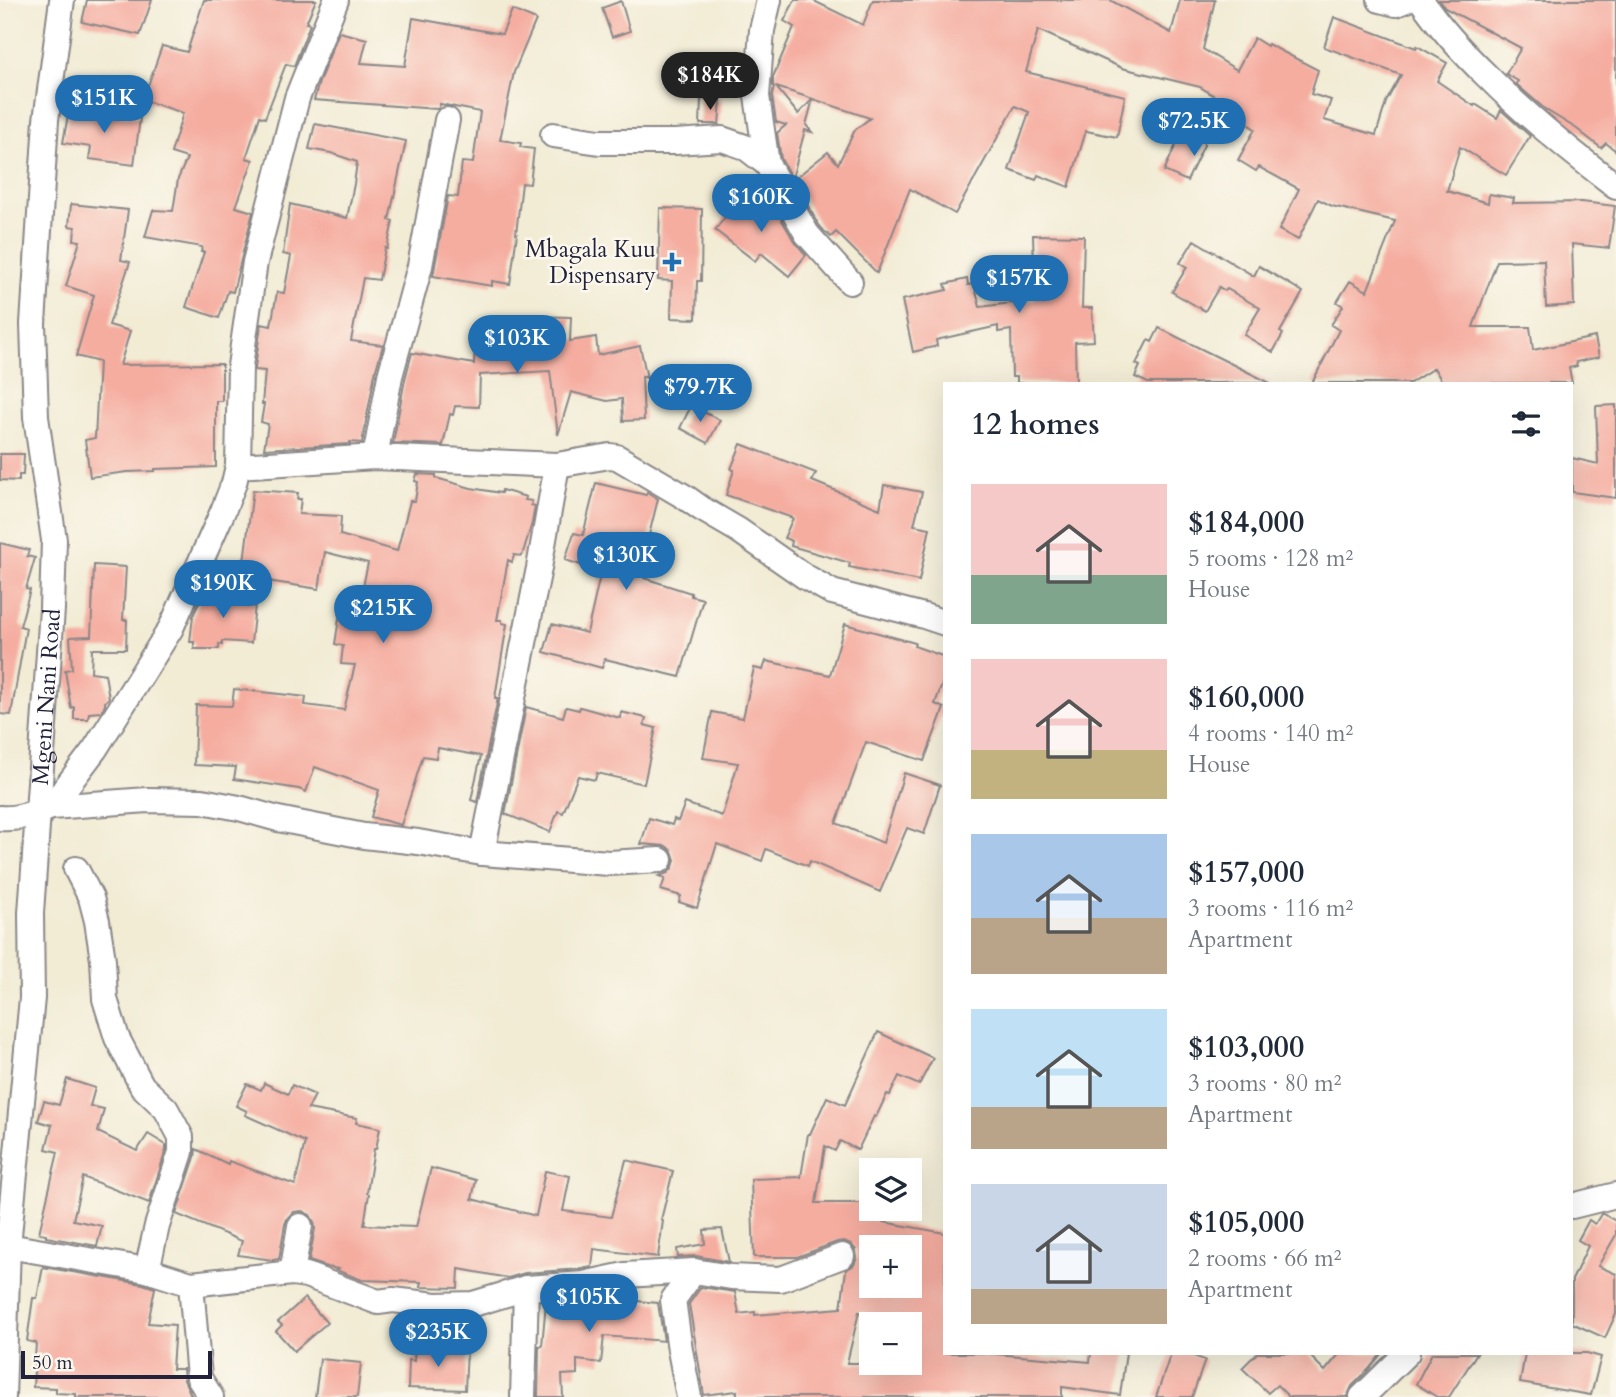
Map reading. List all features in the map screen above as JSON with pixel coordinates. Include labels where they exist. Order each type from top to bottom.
[{"type":"street","name":"Mgeni Nani Road","points":[[3,1397],[6,1235],[32,998],[31,913],[45,809],[54,540],[36,417],[33,324],[46,120],[62,0]]},
{"type":"street","points":[[45,809],[95,749],[171,628],[234,483],[238,466],[240,366],[255,262],[297,98],[336,0]]},
{"type":"street","points":[[769,0],[762,30],[757,96],[767,164],[807,234],[850,282]]},
{"type":"street","points":[[1380,0],[1396,4],[1406,0]]},
{"type":"street","points":[[1421,0],[1453,43],[1518,107],[1616,186]]},
{"type":"street","points":[[375,457],[390,376],[420,266],[447,120]]},
{"type":"street","points":[[553,135],[599,142],[722,139],[745,147],[767,164]]},
{"type":"street","points":[[238,466],[375,457],[557,465],[617,457],[738,530],[832,592],[943,623]]},
{"type":"street","points":[[482,853],[557,465]]},
{"type":"street","points":[[0,818],[9,819],[45,809],[148,800],[202,801],[239,808],[278,820],[364,836],[482,853],[608,863],[660,860]]},
{"type":"street","points":[[76,869],[91,898],[97,921],[105,999],[117,1038],[142,1086],[166,1109],[181,1137],[181,1152],[157,1226],[147,1270]]},
{"type":"street","points":[[1573,1206],[1616,1195]]},
{"type":"street","points":[[292,1272],[300,1226]]},
{"type":"street","points":[[6,1235],[147,1270],[191,1284],[292,1272],[378,1302],[393,1300],[436,1305],[473,1304],[526,1288],[583,1284],[625,1275],[694,1271],[730,1278],[781,1279],[842,1256]]},
{"type":"street","points":[[689,1397],[673,1300],[694,1271]]},
{"type":"street","points":[[191,1284],[201,1391]]},
{"type":"street","points":[[523,1397],[526,1288]]},
{"type":"street","points":[[1362,1397],[1405,1355]]},
{"type":"building","points":[[87,0],[152,0],[140,35],[82,22]]},
{"type":"building","points":[[204,0],[316,0],[306,23],[310,24],[294,66],[286,64],[265,118],[260,116],[246,158],[253,160],[236,207],[253,212],[233,292],[228,291],[219,318],[186,307],[204,252],[201,252],[202,247],[145,237],[153,210],[173,211],[178,179],[187,158],[171,153],[183,113],[143,100],[162,46],[187,52]]},
{"type":"building","points":[[795,0],[812,0],[863,25],[873,0],[1110,0],[1171,33],[1180,0],[1215,0],[1203,49],[1237,70],[1254,38],[1267,46],[1268,44],[1318,70],[1311,94],[1331,100],[1324,120],[1376,135],[1386,102],[1401,75],[1324,47],[1334,17],[1416,48],[1417,46],[1447,63],[1437,81],[1497,118],[1501,110],[1530,136],[1506,175],[1460,147],[1447,191],[1488,203],[1489,194],[1514,198],[1513,203],[1582,202],[1615,206],[1609,248],[1572,244],[1574,305],[1546,307],[1544,260],[1497,261],[1473,327],[1530,327],[1533,350],[1595,337],[1599,357],[1576,362],[1577,366],[1569,368],[1572,382],[1442,382],[1434,368],[1412,382],[1313,382],[1339,330],[1331,325],[1343,306],[1337,302],[1350,281],[1367,291],[1395,221],[1332,206],[1318,199],[1298,240],[1279,230],[1299,189],[1259,167],[1256,171],[1238,160],[1255,129],[1242,120],[1245,115],[1200,87],[1122,68],[1038,30],[1026,72],[1125,96],[1117,137],[1086,131],[1069,187],[1038,175],[1036,180],[1009,170],[1029,112],[1015,106],[955,214],[910,189],[877,273],[836,232],[831,237],[824,231],[793,180],[828,152],[838,164],[855,130],[870,118],[813,99],[806,125],[812,132],[805,130],[792,179],[781,159],[777,133],[786,125],[776,122],[772,96],[773,77],[794,27],[784,21]],"holes":[[[776,87],[813,99],[798,114]]]},
{"type":"building","points":[[1439,0],[1616,0],[1616,151],[1606,143],[1601,148],[1546,110],[1516,84],[1518,81],[1506,74],[1521,48],[1445,8]]},
{"type":"building","points":[[621,1],[630,31],[612,37],[602,8]]},
{"type":"building","points":[[512,10],[536,20],[514,72],[500,140],[521,143],[520,147],[534,149],[530,184],[522,183],[510,284],[492,281],[492,286],[433,276],[448,196],[458,197],[462,162],[473,163],[480,112],[440,104],[437,109],[314,100],[319,82],[339,32],[367,39],[361,63],[405,66],[413,18],[502,34]]},
{"type":"building","points":[[701,99],[721,100],[719,124],[700,124]]},
{"type":"building","points":[[69,109],[140,118],[134,165],[89,159],[91,147],[63,143]]},
{"type":"building","points":[[315,124],[406,141],[389,220],[393,221],[379,280],[363,278],[351,341],[383,345],[362,443],[264,449],[268,424],[261,422],[265,371],[255,370],[255,367],[261,324],[271,326],[277,292],[284,293],[291,256],[283,254],[290,204],[347,218],[354,184],[357,162],[309,149]]},
{"type":"building","points":[[1184,127],[1204,137],[1204,145],[1187,181],[1164,171]]},
{"type":"building","points":[[743,195],[758,207],[769,198],[794,241],[806,255],[789,276],[761,253],[755,261],[715,230]]},
{"type":"building","points":[[71,204],[128,210],[121,260],[130,262],[109,325],[130,331],[120,365],[222,364],[222,401],[216,401],[216,467],[155,469],[90,477],[85,440],[95,438],[99,362],[76,356],[94,295],[66,286],[80,241],[74,240],[75,227],[69,226]]},
{"type":"building","points":[[660,208],[702,209],[701,281],[697,281],[696,319],[671,318],[672,281],[658,280]]},
{"type":"building","points":[[1033,235],[1084,236],[1082,308],[1092,308],[1094,341],[1075,342],[1076,382],[1017,382],[1017,377],[1012,377],[1011,330],[998,332],[998,326],[936,340],[937,346],[913,352],[902,300],[947,290],[945,284],[967,279],[968,285],[974,284],[980,307],[1035,300]]},
{"type":"building","points":[[1194,240],[1254,276],[1259,266],[1303,292],[1280,332],[1283,334],[1273,352],[1244,335],[1260,308],[1219,287],[1205,311],[1172,292],[1187,267],[1180,263]]},
{"type":"building","points":[[531,316],[571,317],[570,341],[596,337],[598,355],[640,346],[647,378],[642,376],[644,420],[623,421],[622,399],[607,401],[571,392],[558,435],[550,371],[480,375],[479,407],[455,406],[453,415],[450,414],[443,445],[393,443],[412,353],[474,364],[476,326],[531,323]]},
{"type":"building","points":[[1159,328],[1268,382],[1146,382],[1135,377],[1140,366],[1136,364],[1148,340],[1152,342]]},
{"type":"building","points":[[1616,405],[1616,498],[1573,492],[1573,458],[1598,464],[1596,406]]},
{"type":"building","points":[[691,406],[720,420],[708,443],[680,428]]},
{"type":"building","points":[[741,444],[816,473],[812,481],[880,509],[884,485],[922,492],[914,525],[930,528],[919,581],[849,567],[850,563],[791,546],[792,541],[784,538],[793,518],[726,495],[734,470],[731,469]]},
{"type":"building","points":[[0,454],[24,454],[23,475],[19,475],[19,481],[0,480]]},
{"type":"building","points":[[417,474],[436,475],[436,478],[471,488],[501,493],[502,490],[526,497],[525,500],[532,501],[531,505],[535,506],[522,556],[514,555],[512,562],[508,560],[497,620],[507,624],[495,698],[498,698],[477,802],[471,800],[481,756],[438,748],[436,758],[423,756],[401,825],[371,817],[379,790],[315,767],[306,792],[234,779],[236,767],[194,765],[196,705],[232,706],[234,689],[306,697],[305,705],[344,710],[355,665],[341,664],[343,646],[335,644],[340,612],[357,615],[368,563],[325,552],[319,589],[242,577],[253,490],[298,493],[297,499],[301,499],[299,514],[341,516],[340,535],[397,551],[410,501],[415,501]]},
{"type":"building","points":[[596,483],[646,495],[647,492],[658,499],[647,543],[652,544],[644,578],[703,599],[680,677],[605,659],[602,668],[544,652],[552,624],[587,633],[601,571],[565,560],[574,533],[583,535]]},
{"type":"building","points":[[0,543],[29,550],[27,556],[35,558],[26,589],[30,590],[20,626],[26,628],[11,715],[0,714]]},
{"type":"building","points":[[94,565],[126,567],[123,620],[127,620],[126,649],[92,649],[91,672],[105,674],[109,698],[101,712],[89,713],[88,719],[74,719],[74,707],[71,708],[65,670],[72,669],[70,637],[91,636]]},
{"type":"building","points":[[204,591],[256,596],[251,643],[222,641],[219,649],[194,649],[194,642],[190,642],[193,616]]},
{"type":"building","points":[[845,624],[915,643],[914,646],[943,656],[943,682],[935,704],[943,708],[943,711],[924,761],[866,742],[836,823],[883,843],[904,773],[940,785],[924,834],[907,828],[880,892],[810,861],[808,866],[766,849],[762,861],[717,844],[697,908],[679,902],[681,896],[661,890],[665,878],[659,876],[668,873],[675,860],[672,851],[666,846],[641,844],[649,818],[672,825],[674,819],[678,821],[685,803],[722,816],[738,763],[703,758],[712,712],[743,718],[754,668],[763,670],[766,661],[830,675]]},
{"type":"building","points":[[526,707],[563,717],[566,707],[579,710],[580,707],[620,718],[621,712],[646,718],[644,725],[656,728],[644,784],[597,773],[595,780],[578,776],[563,813],[558,811],[550,832],[505,814]]},
{"type":"building","points":[[878,1032],[933,1058],[919,1085],[899,1076],[890,1095],[887,1094],[876,1117],[874,1116],[858,1150],[840,1141],[835,1151],[825,1146],[816,1203],[859,1203],[859,1221],[878,1221],[943,1233],[943,1355],[1007,1355],[1090,1362],[1091,1355],[1126,1355],[1120,1395],[1062,1387],[1062,1397],[737,1397],[737,1391],[704,1395],[689,1304],[701,1287],[735,1292],[739,1314],[841,1308],[846,1270],[854,1265],[857,1258],[856,1250],[851,1244],[837,1242],[797,1257],[754,1257],[751,1179],[801,1177],[810,1134],[827,1097],[845,1105]]},
{"type":"building","points":[[67,1079],[95,1088],[90,1106],[104,1109],[98,1132],[137,1151],[148,1134],[166,1145],[149,1203],[83,1177],[73,1220],[102,1226],[97,1246],[46,1237],[46,1234],[39,1233],[58,1152],[46,1149],[52,1125],[38,1121],[44,1101],[59,1105]]},
{"type":"building","points":[[264,1083],[288,1094],[292,1085],[315,1095],[308,1109],[357,1118],[356,1123],[380,1128],[374,1149],[364,1225],[416,1227],[431,1168],[476,1180],[472,1199],[536,1216],[545,1171],[570,1176],[563,1211],[611,1217],[626,1160],[673,1171],[661,1220],[658,1257],[594,1249],[592,1267],[525,1273],[508,1278],[459,1269],[458,1288],[420,1287],[421,1282],[362,1280],[336,1270],[338,1269],[309,1261],[315,1228],[310,1215],[302,1211],[294,1212],[288,1217],[279,1259],[238,1255],[242,1241],[176,1214],[196,1149],[228,1164],[229,1161],[295,1185],[305,1142],[245,1115],[247,1111],[236,1106],[247,1084],[261,1090]]},
{"type":"building","points":[[1601,1214],[1616,1221],[1616,1235],[1598,1266],[1616,1274],[1616,1314],[1605,1338],[1573,1323],[1573,1278],[1588,1246],[1578,1240],[1589,1220],[1595,1224]]},
{"type":"building","points":[[722,1229],[729,1262],[696,1256],[678,1257],[677,1249],[705,1244],[704,1230]]},
{"type":"building","points":[[43,1267],[155,1288],[148,1323],[175,1325],[172,1369],[183,1369],[184,1380],[192,1397],[76,1397],[76,1394],[56,1393],[56,1388],[33,1387],[36,1343],[27,1341],[33,1298],[37,1298]]},
{"type":"building","points":[[592,1297],[658,1303],[664,1341],[604,1336],[601,1363],[577,1360],[577,1374],[562,1375],[563,1397],[538,1397],[539,1346],[542,1346],[546,1302]]},
{"type":"building","points":[[305,1298],[327,1323],[294,1351],[276,1331],[282,1325],[278,1322]]},
{"type":"building","points":[[415,1347],[467,1350],[465,1390],[408,1388],[409,1360],[414,1361]]},
{"type":"building","points":[[1587,1353],[1601,1357],[1591,1395],[1520,1383],[1525,1355]]},
{"type":"building","points":[[1170,1355],[1191,1355],[1205,1360],[1192,1397],[1156,1397]]},
{"type":"building","points":[[1255,1355],[1309,1355],[1325,1371],[1338,1355],[1380,1355],[1352,1386],[1347,1397],[1289,1397],[1277,1385],[1268,1393],[1242,1368]]},
{"type":"building","points":[[1431,1355],[1476,1355],[1449,1397],[1437,1397],[1416,1384]]},
{"type":"building","points":[[320,1359],[361,1363],[357,1397],[315,1397]]},
{"type":"place","name":"Mbagala Kuu Dispensary","points":[[672,262]]}]
